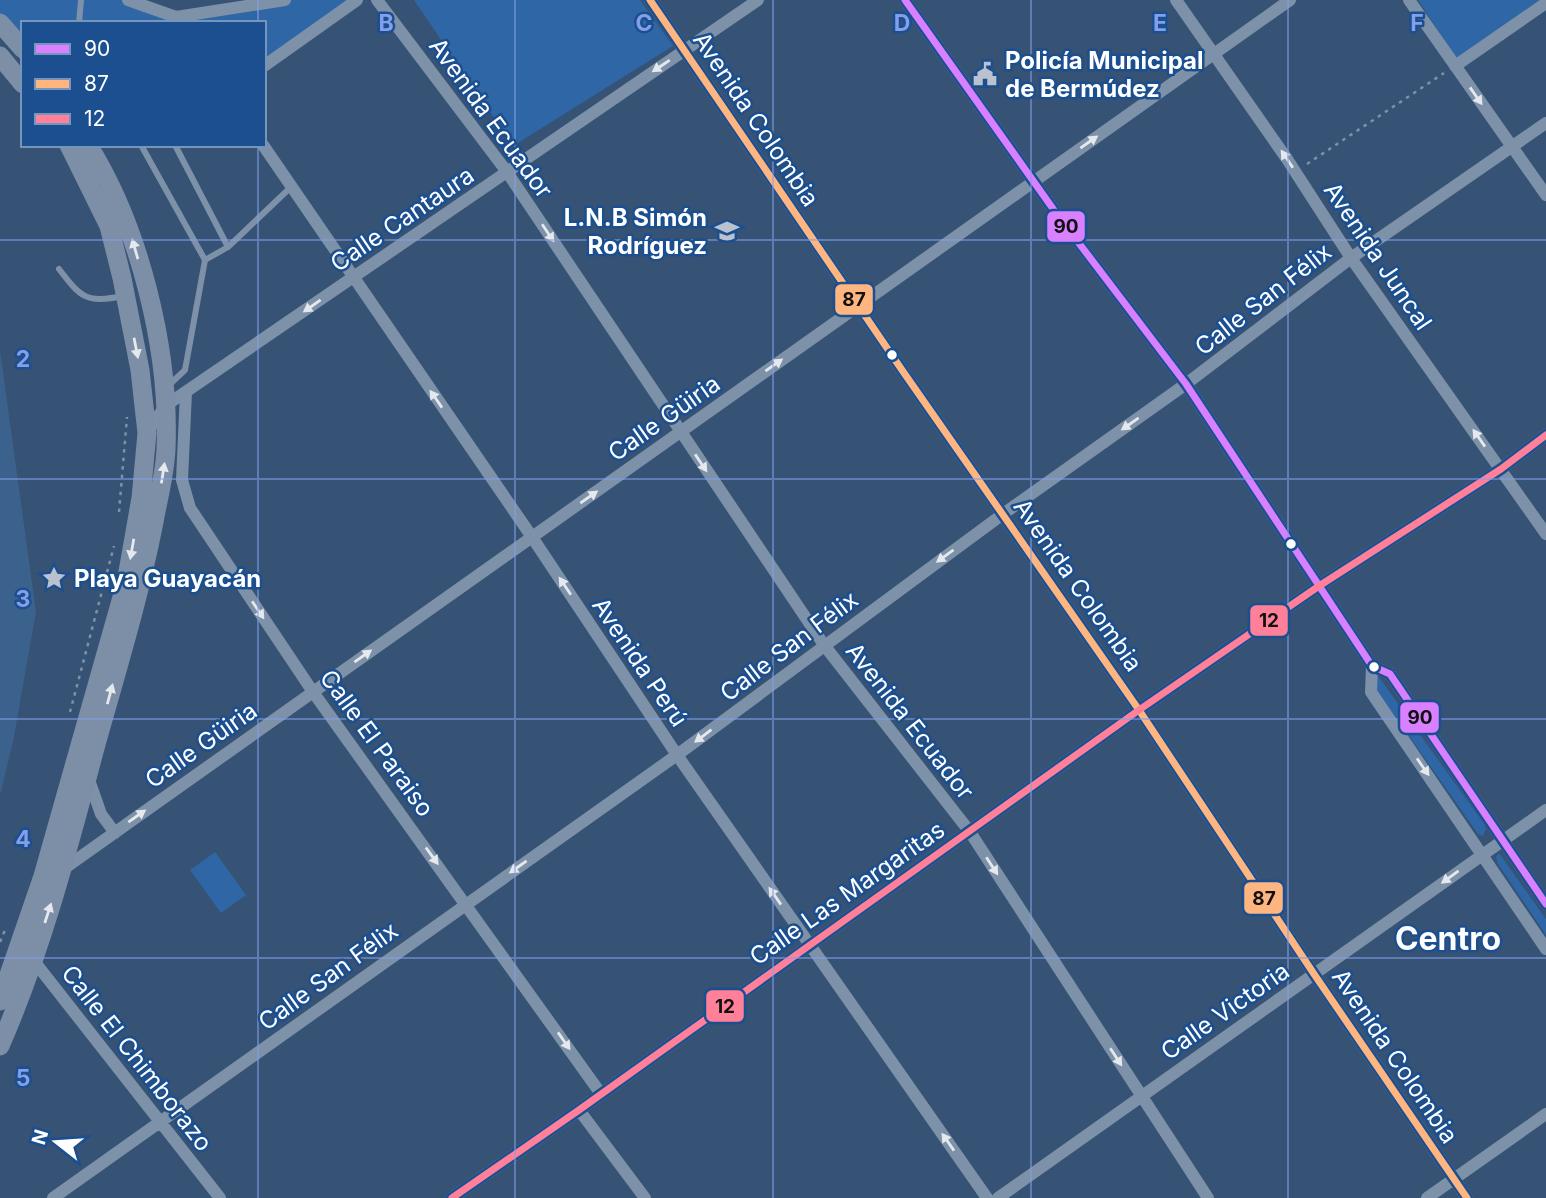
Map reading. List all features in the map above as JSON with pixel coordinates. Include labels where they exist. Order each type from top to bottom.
[{"type":"main road","points":[[0,23],[21,47]]},
{"type":"main road","points":[[0,56],[21,82]]},
{"type":"main road","points":[[0,1001],[46,864],[125,583],[141,498],[146,433],[140,370],[126,295],[109,226],[70,147]]},
{"type":"main road","points":[[0,1046],[34,960],[62,870],[144,573],[166,450],[162,358],[146,289],[125,216],[89,147]]},
{"type":"street","points":[[128,0],[176,21],[285,0]]},
{"type":"street","points":[[266,65],[356,0]]},
{"type":"street","name":"Avenida Ecuador","points":[[377,0],[507,172],[824,645],[970,832],[1208,1198]]},
{"type":"street","name":"Avenida Colombia","points":[[650,0],[858,306],[1139,710],[1467,1198]]},
{"type":"street","name":"Calle Cantaura","points":[[146,433],[165,398],[186,393],[758,0]]},
{"type":"street","points":[[905,0],[1034,181],[1186,384],[1372,666],[1390,674],[1546,904]]},
{"type":"street","name":"Avenida Juncal","points":[[1176,0],[1296,172],[1351,258],[1546,534]]},
{"type":"street","name":"Calle Güiria","points":[[62,870],[1290,0]]},
{"type":"street","points":[[1409,0],[1546,195]]},
{"type":"street","points":[[1455,66],[1546,3]]},
{"type":"street","name":"Calle San Félix","points":[[53,1198],[677,755],[1003,514],[1186,384],[1351,258],[1546,123]]},
{"type":"street","name":"Avenida Perú","points":[[264,147],[532,537],[677,755],[987,1198]]},
{"type":"street","name":"Calle El Paraiso","points":[[186,393],[182,480],[190,508],[313,692],[467,903],[601,1094]]},
{"type":"street","name":"Calle Las Margaritas","points":[[452,1198],[1139,710],[1319,586],[1501,469],[1546,435]]},
{"type":"street","points":[[1372,666],[1371,692],[1546,949]]},
{"type":"street","points":[[88,776],[101,814],[114,833]]},
{"type":"street","name":"Calle Victoria","points":[[998,1198],[1546,810]]},
{"type":"street","name":"Calle El Chimborazo","points":[[21,944],[220,1198]]},
{"type":"street","points":[[579,1110],[645,1198]]},
{"type":"street","points":[[1427,1198],[1546,1114]]},
{"type":"lane","points":[[79,21],[80,0]]},
{"type":"lane","points":[[142,147],[205,260],[185,370],[165,398]]},
{"type":"lane","points":[[176,147],[228,247]]},
{"type":"lane","points":[[205,260],[228,247],[291,187]]},
{"type":"lane","points":[[58,269],[77,291],[94,300],[126,295]]},
{"type":"path","points":[[1296,172],[1455,66]]},
{"type":"path","points":[[119,512],[127,414]]},
{"type":"path","points":[[69,714],[116,538]]},
{"type":"path","points":[[0,942],[8,921]]},
{"type":"shaded area","points":[[0,0],[128,0],[176,17],[285,0],[357,0],[266,65],[266,21],[178,21],[176,18],[173,21],[21,21],[21,47],[0,23]]},
{"type":"shaded area","points":[[414,0],[640,0],[673,46],[513,146]]},
{"type":"shaded area","points":[[1418,0],[1540,0],[1456,58]]},
{"type":"shaded area","points":[[0,350],[36,612],[13,742],[0,795]]},
{"type":"shaded area","points":[[1379,677],[1484,824],[1486,829],[1483,836],[1478,834],[1376,689],[1375,678]]},
{"type":"shaded area","points":[[215,852],[246,895],[221,913],[190,870]]},
{"type":"shaded area","points":[[1499,853],[1546,919],[1546,935],[1498,864],[1496,857]]},
{"type":"transit line","name":"87","points":[[650,0],[902,370],[1139,710],[1467,1198]]},
{"type":"transit line","name":"90","points":[[905,0],[1056,213],[1186,384],[1372,666],[1390,674],[1546,904]]},
{"type":"transit line","name":"12","points":[[452,1198],[1139,710],[1319,586],[1501,469],[1546,435]]},
{"type":"place","name":"Policía Municipal de Bermúdez","points":[[985,74]]},
{"type":"place","name":"L.N.B Simón Rodríguez","points":[[727,231]]},
{"type":"place","name":"Playa Guayacán","points":[[54,578]]},
{"type":"district","name":"Centro","points":[[1448,938]]}]
